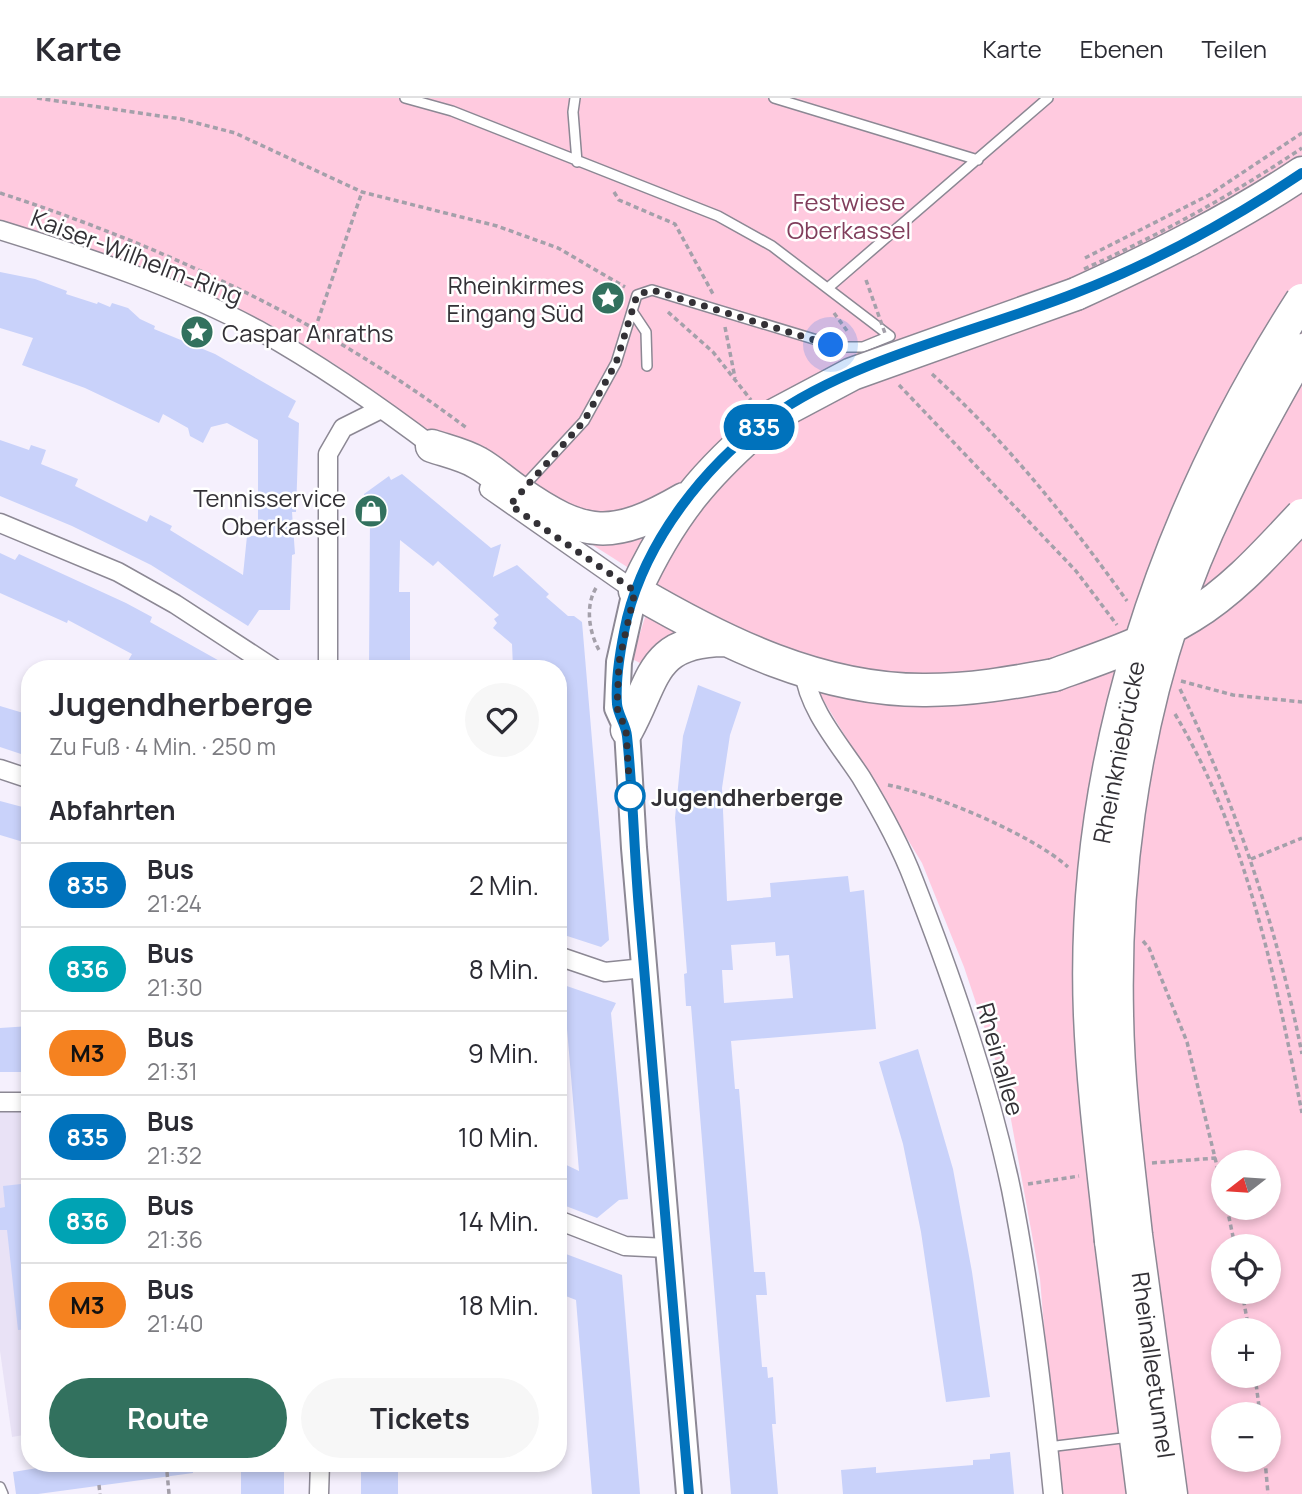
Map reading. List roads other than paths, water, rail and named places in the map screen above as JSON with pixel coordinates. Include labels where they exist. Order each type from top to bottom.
[{"type":"highway","points":[[1302,173],[1248,208],[1172,250],[1076,293],[852,374],[764,412],[689,496],[653,553],[635,591],[724,640],[804,671],[852,683],[925,690],[992,687],[1054,675],[1122,651],[1192,616],[1249,571],[1302,515]]},
{"type":"highway","name":"Rheinkniebrücke","points":[[1124,1238],[1099,1132],[1091,988],[1093,910],[1102,814],[1122,704],[1149,610],[1183,521],[1229,424],[1302,300]]},
{"type":"highway","name":"Rheinkniebrücke","points":[[1124,1238],[1117,1015],[1119,909],[1133,791],[1150,706],[1178,605],[1207,530],[1251,440],[1302,350]]},
{"type":"highway","points":[[432,446],[477,462],[515,499],[579,527],[602,529],[635,524],[689,496]]},
{"type":"highway","points":[[626,730],[637,711],[643,688],[665,657],[695,642],[724,640]]},
{"type":"highway","name":"Rheinalleetunnel","points":[[1124,1238],[1136,1437],[1143,1494]]},
{"type":"highway","name":"Rheinalleetunnel","points":[[1124,1238],[1171,1494]]},
{"type":"street","name":"Kaiser-Wilhelm-Ring","points":[[0,230],[141,279],[255,329],[330,373],[432,446]]},
{"type":"street","points":[[328,660],[328,454],[343,428],[381,409]]},
{"type":"street","points":[[515,499],[635,591],[619,662],[617,708],[626,730],[689,1494]]},
{"type":"street","points":[[0,523],[118,572],[175,604],[261,660]]},
{"type":"street","name":"Rheinallee","points":[[804,671],[806,689],[870,792],[907,862],[949,971],[988,1097],[1010,1187],[1027,1279],[1053,1494]]},
{"type":"street","points":[[0,769],[21,776]]},
{"type":"street","points":[[567,959],[605,972],[644,968]]},
{"type":"street","points":[[0,1102],[21,1102]]},
{"type":"street","points":[[567,1223],[625,1246],[667,1248]]},
{"type":"street","points":[[319,1494],[320,1472]]},
{"type":"lane","points":[[405,98],[452,111],[718,216],[772,246],[890,336],[863,347],[840,347],[652,290],[637,295],[620,365],[584,421],[515,499]]},
{"type":"lane","points":[[575,98],[573,112],[578,162]]},
{"type":"lane","points":[[774,98],[978,160]]},
{"type":"lane","points":[[829,287],[1048,98]]},
{"type":"lane","points":[[632,311],[646,332],[646,366]]},
{"type":"lane","points":[[1048,1447],[1136,1437]]},
{"type":"lane","points":[[0,1487],[3,1494]]},
{"type":"place","name":"Rheinkirmes Eingang Süd","points":[[608,298]]},
{"type":"place","name":"Caspar Anraths","points":[[197,332]]},
{"type":"place","name":"Tennisservice Oberkassel","points":[[371,511]]},
{"type":"place","name":"Jugendherberge","points":[[630,796]]},
{"type":"park label","name":"Festwiese Oberkassel","points":[[849,215]]}]
